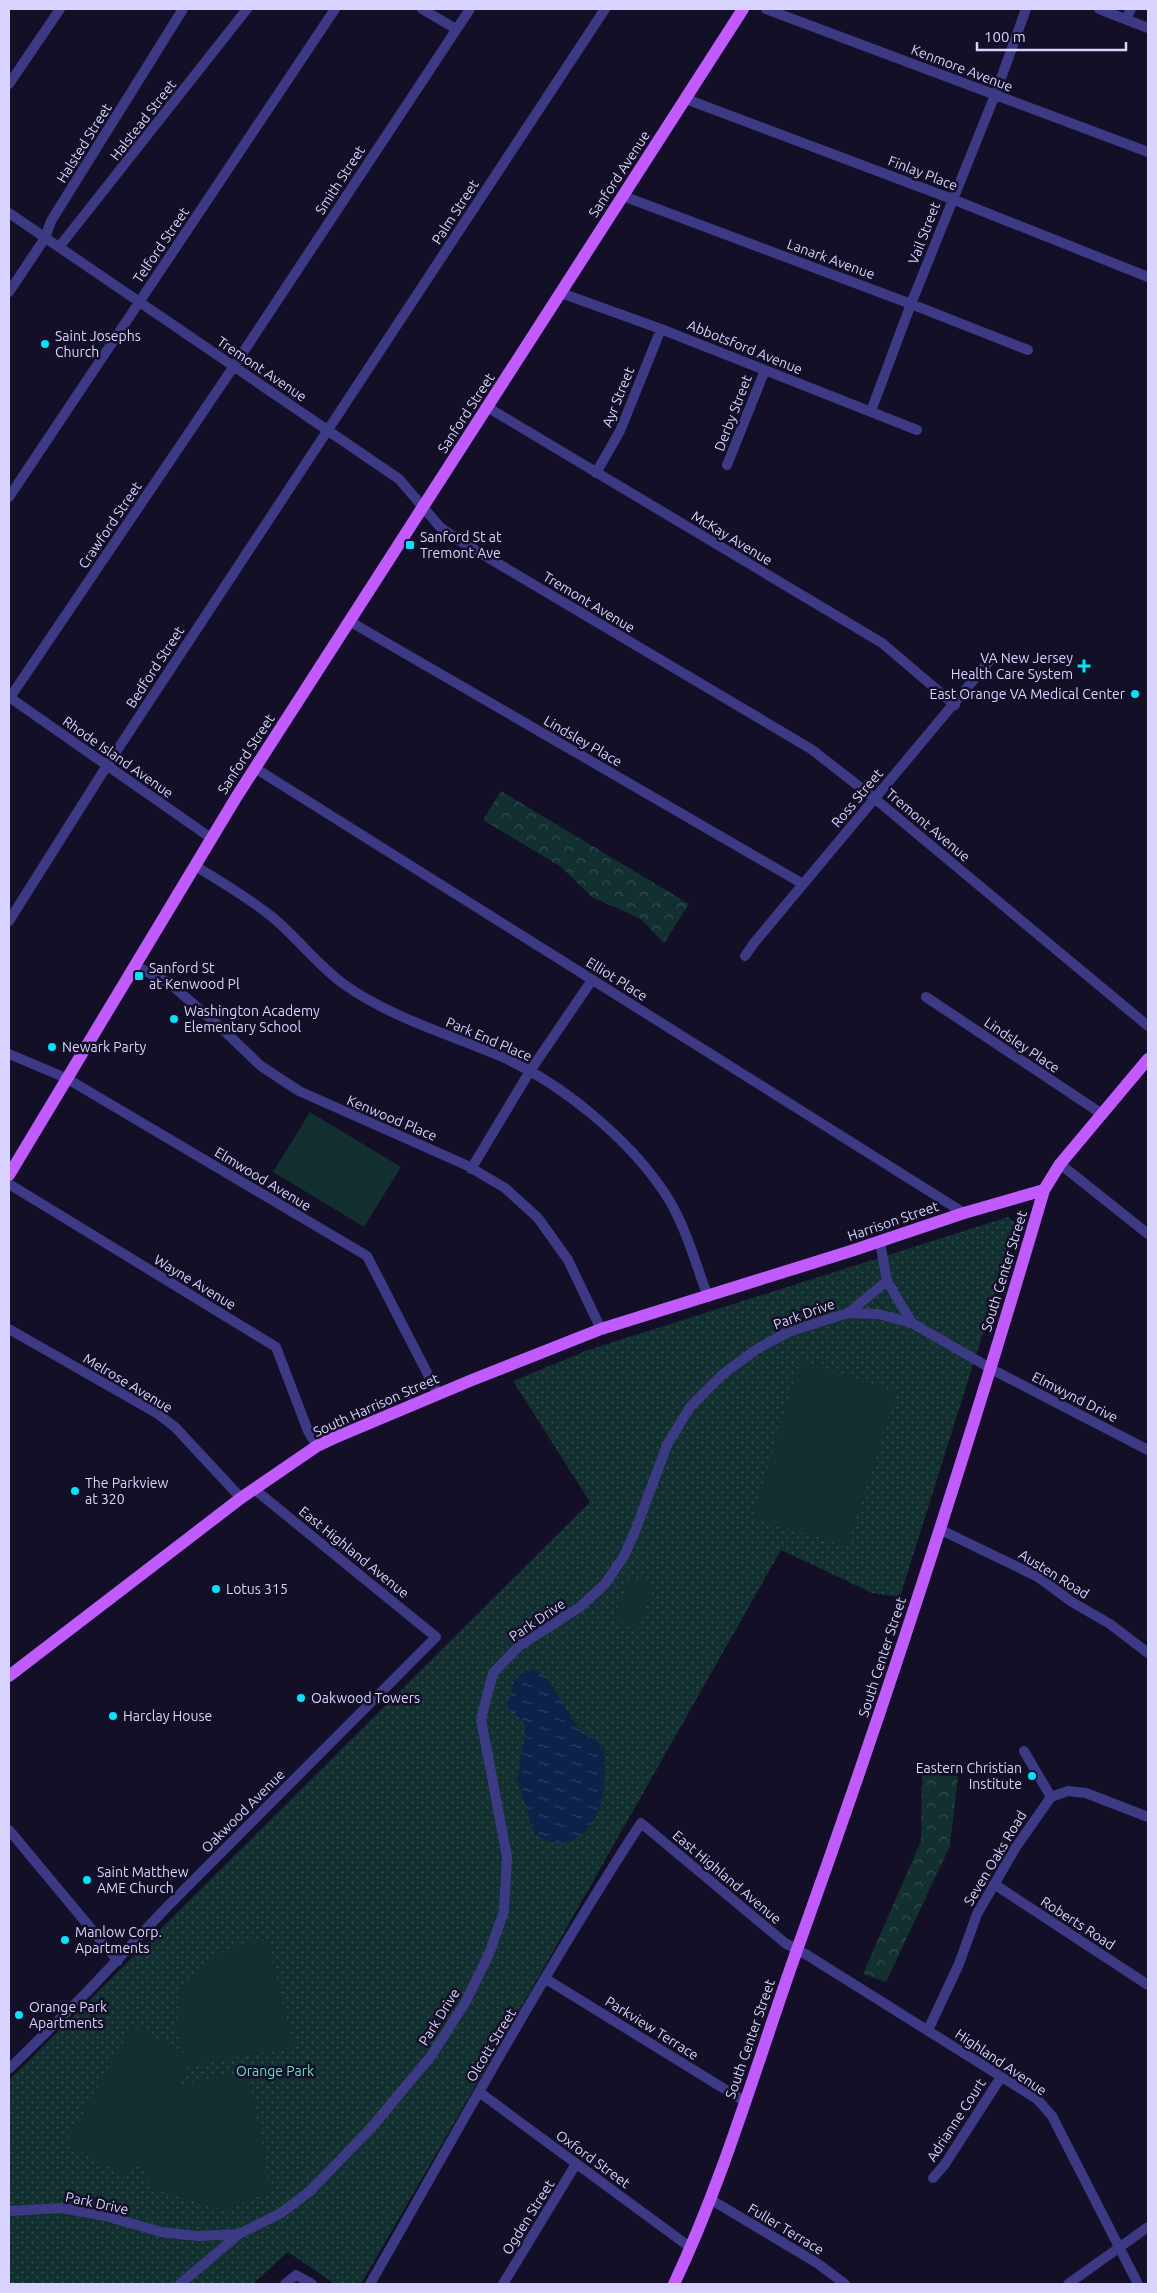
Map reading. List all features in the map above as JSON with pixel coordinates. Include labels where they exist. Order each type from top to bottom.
[{"type":"main road","name":"Sanford Avenue","points":[[521,356],[743,9]]},
{"type":"main road","name":"Sanford Street","points":[[9,1175],[211,838],[521,356]]},
{"type":"main road","name":"South Center Street","points":[[674,2284],[691,2248],[710,2199],[874,1731],[990,1368],[1044,1190],[1060,1164],[1148,1059]]},
{"type":"main road","name":"Harrison Street","points":[[753,1282],[964,1213],[1044,1190]]},
{"type":"main road","name":"South Harrison Street","points":[[9,1676],[241,1498],[317,1446],[438,1394],[601,1329],[753,1282]]},
{"type":"street","points":[[9,84],[60,9]]},
{"type":"street","name":"Halsted Street","points":[[9,292],[46,238],[51,221],[183,9]]},
{"type":"street","name":"Halstead Street","points":[[59,247],[247,9]]},
{"type":"street","name":"Telford Street","points":[[9,497],[335,9]]},
{"type":"street","points":[[422,9],[456,29]]},
{"type":"street","name":"Smith Street","points":[[234,366],[470,9]]},
{"type":"street","name":"Palm Street","points":[[328,430],[604,9]]},
{"type":"street","name":"Kenmore Avenue","points":[[766,9],[1148,152]]},
{"type":"street","name":"Vail Street","points":[[871,411],[952,199],[995,95],[1026,9]]},
{"type":"street","points":[[1099,9],[1148,28]]},
{"type":"street","points":[[1126,19],[1131,9]]},
{"type":"street","name":"Finlay Place","points":[[686,99],[952,199],[1148,277]]},
{"type":"street","name":"Lanark Avenue","points":[[623,196],[1028,350]]},
{"type":"street","name":"Tremont Avenue","points":[[9,213],[399,479],[440,527],[460,541],[811,748],[874,798],[1148,1026]]},
{"type":"street","name":"Abbotsford Avenue","points":[[561,293],[661,329],[918,430]]},
{"type":"street","name":"Ayr Street","points":[[596,473],[620,431],[661,329]]},
{"type":"street","name":"Crawford Street","points":[[9,698],[234,366]]},
{"type":"street","name":"Derby Street","points":[[727,465],[765,370]]},
{"type":"street","name":"McKay Avenue","points":[[487,407],[882,643],[955,704]]},
{"type":"street","name":"Bedford Street","points":[[9,921],[106,767],[328,430]]},
{"type":"street","name":"Lindsley Place","points":[[349,621],[803,884]]},
{"type":"street","name":"Ross Street","points":[[745,956],[754,942],[992,659]]},
{"type":"street","name":"Rhode Island Avenue","points":[[9,698],[211,838]]},
{"type":"street","name":"Elliot Place","points":[[255,768],[964,1213]]},
{"type":"street","name":"Park End Place","points":[[195,866],[271,916],[344,985],[378,1005],[454,1039],[500,1056],[530,1071],[582,1106],[620,1138],[664,1192],[681,1226],[708,1297]]},
{"type":"street","name":"Kenwood Place","points":[[134,965],[168,983],[218,1025],[261,1066],[299,1091],[471,1169],[505,1188],[538,1218],[568,1260],[601,1329]]},
{"type":"street","points":[[471,1169],[530,1071],[592,980]]},
{"type":"street","name":"Lindsley Place","points":[[926,997],[1102,1114]]},
{"type":"street","name":"Elmwood Avenue","points":[[9,1054],[66,1078],[367,1256],[438,1394]]},
{"type":"street","points":[[1060,1164],[1148,1234]]},
{"type":"street","name":"Wayne Avenue","points":[[9,1184],[276,1347],[308,1431],[317,1446]]},
{"type":"street","points":[[880,1242],[887,1281],[912,1323]]},
{"type":"street","points":[[848,1313],[887,1281]]},
{"type":"street","name":"Park Drive","points":[[180,2284],[239,2234],[282,2213],[310,2191],[372,2128],[431,2056],[465,2003],[489,1954],[504,1912],[508,1857],[481,1720],[493,1673],[519,1646],[580,1607],[606,1584],[624,1556],[636,1529],[667,1445],[690,1407],[724,1374],[756,1350],[788,1332],[848,1313],[878,1314],[912,1323],[990,1368]]},
{"type":"street","name":"Melrose Avenue","points":[[9,1329],[158,1414],[175,1427],[241,1498]]},
{"type":"street","name":"Elmwynd Drive","points":[[990,1368],[1148,1450]]},
{"type":"street","name":"East Highland Avenue","points":[[254,1489],[436,1637]]},
{"type":"street","name":"Austen Road","points":[[939,1529],[1015,1564],[1038,1577],[1072,1602],[1110,1624],[1148,1652]]},
{"type":"street","name":"Oakwood Avenue","points":[[9,2069],[118,1961],[164,1910],[436,1637]]},
{"type":"street","points":[[1024,1751],[1051,1798],[1068,1791],[1086,1793],[1148,1817]]},
{"type":"street","name":"Seven Oaks Road","points":[[928,2030],[959,1964],[977,1914],[1026,1832],[1051,1798]]},
{"type":"street","name":"East Highland Avenue","points":[[641,1824],[785,1943],[797,1949]]},
{"type":"street","name":"Olcott Street","points":[[370,2284],[479,2092],[605,1879],[641,1824]]},
{"type":"street","points":[[9,1830],[118,1961]]},
{"type":"street","name":"Roberts Road","points":[[994,1884],[1148,1985]]},
{"type":"street","name":"Highland Avenue","points":[[797,1949],[1037,2099],[1052,2116],[1138,2284]]},
{"type":"street","name":"Parkview Terrace","points":[[546,1979],[744,2101]]},
{"type":"street","name":"Adrianne Court","points":[[933,2178],[945,2164],[1001,2076]]},
{"type":"street","name":"Oxford Street","points":[[479,2092],[691,2248]]},
{"type":"street","name":"Ogden Street","points":[[503,2284],[576,2164]]},
{"type":"street","name":"Fuller Terrace","points":[[710,2199],[817,2263],[846,2284]]},
{"type":"street","name":"Park Drive","points":[[9,2211],[61,2208],[106,2216],[161,2232],[197,2236],[239,2234]]},
{"type":"street","points":[[1068,2284],[1148,2227]]},
{"type":"street","points":[[286,2284],[296,2275],[312,2284]]},
{"type":"green space","points":[[501,791],[689,904],[664,943],[641,919],[592,897],[561,867],[483,820]]},
{"type":"green space","points":[[310,1112],[401,1167],[364,1227],[273,1172]]},
{"type":"green space","name":"Orange Park","points":[[1008,1217],[1017,1225],[900,1597],[872,1593],[781,1550],[545,1966],[361,2284],[335,2284],[288,2252],[253,2284],[9,2284],[9,2080],[590,1502],[513,1381],[588,1350]]},
{"type":"green space","points":[[801,1362],[896,1392],[847,1546],[752,1517]]},
{"type":"green space","points":[[631,1576],[655,1586],[637,1629],[613,1619]]},
{"type":"green space","points":[[922,1775],[958,1776],[950,1846],[886,1982],[863,1974],[921,1841]]},
{"type":"green space","points":[[266,1937],[293,2043],[289,2048],[191,2065],[190,2063],[176,2086],[242,2072],[250,2080],[270,2192],[224,2210],[154,2189],[136,2158],[126,2177],[66,2143],[133,2025],[187,2055],[176,2030],[182,1987],[221,1953]]},
{"type":"water","points":[[535,1669],[546,1677],[582,1734],[593,1738],[604,1750],[603,1790],[597,1815],[582,1834],[570,1841],[560,1843],[551,1842],[534,1833],[517,1779],[525,1726],[521,1719],[509,1710],[507,1704],[514,1682],[522,1673]]},
{"type":"place","name":"Saint Josephs Church","points":[[45,344]]},
{"type":"place","name":"Sanford St at Tremont Ave","points":[[410,545]]},
{"type":"place","name":"VA New Jersey Health Care System","points":[[1084,666]]},
{"type":"place","name":"East Orange VA Medical Center","points":[[1135,694]]},
{"type":"place","name":"Sanford St at Kenwood Pl","points":[[139,976]]},
{"type":"place","name":"Washington Academy Elementary School","points":[[174,1019]]},
{"type":"place","name":"Newark Party","points":[[52,1047]]},
{"type":"place","name":"The Parkview at 320","points":[[75,1491]]},
{"type":"place","name":"Lotus 315","points":[[216,1589]]},
{"type":"place","name":"Oakwood Towers","points":[[301,1698]]},
{"type":"place","name":"Harclay House","points":[[113,1716]]},
{"type":"place","name":"Eastern Christian Institute","points":[[1032,1776]]},
{"type":"place","name":"Saint Matthew AME Church","points":[[87,1880]]},
{"type":"place","name":"Manlow Corp. Apartments","points":[[65,1940]]},
{"type":"place","name":"Orange Park Apartments","points":[[19,2015]]}]
